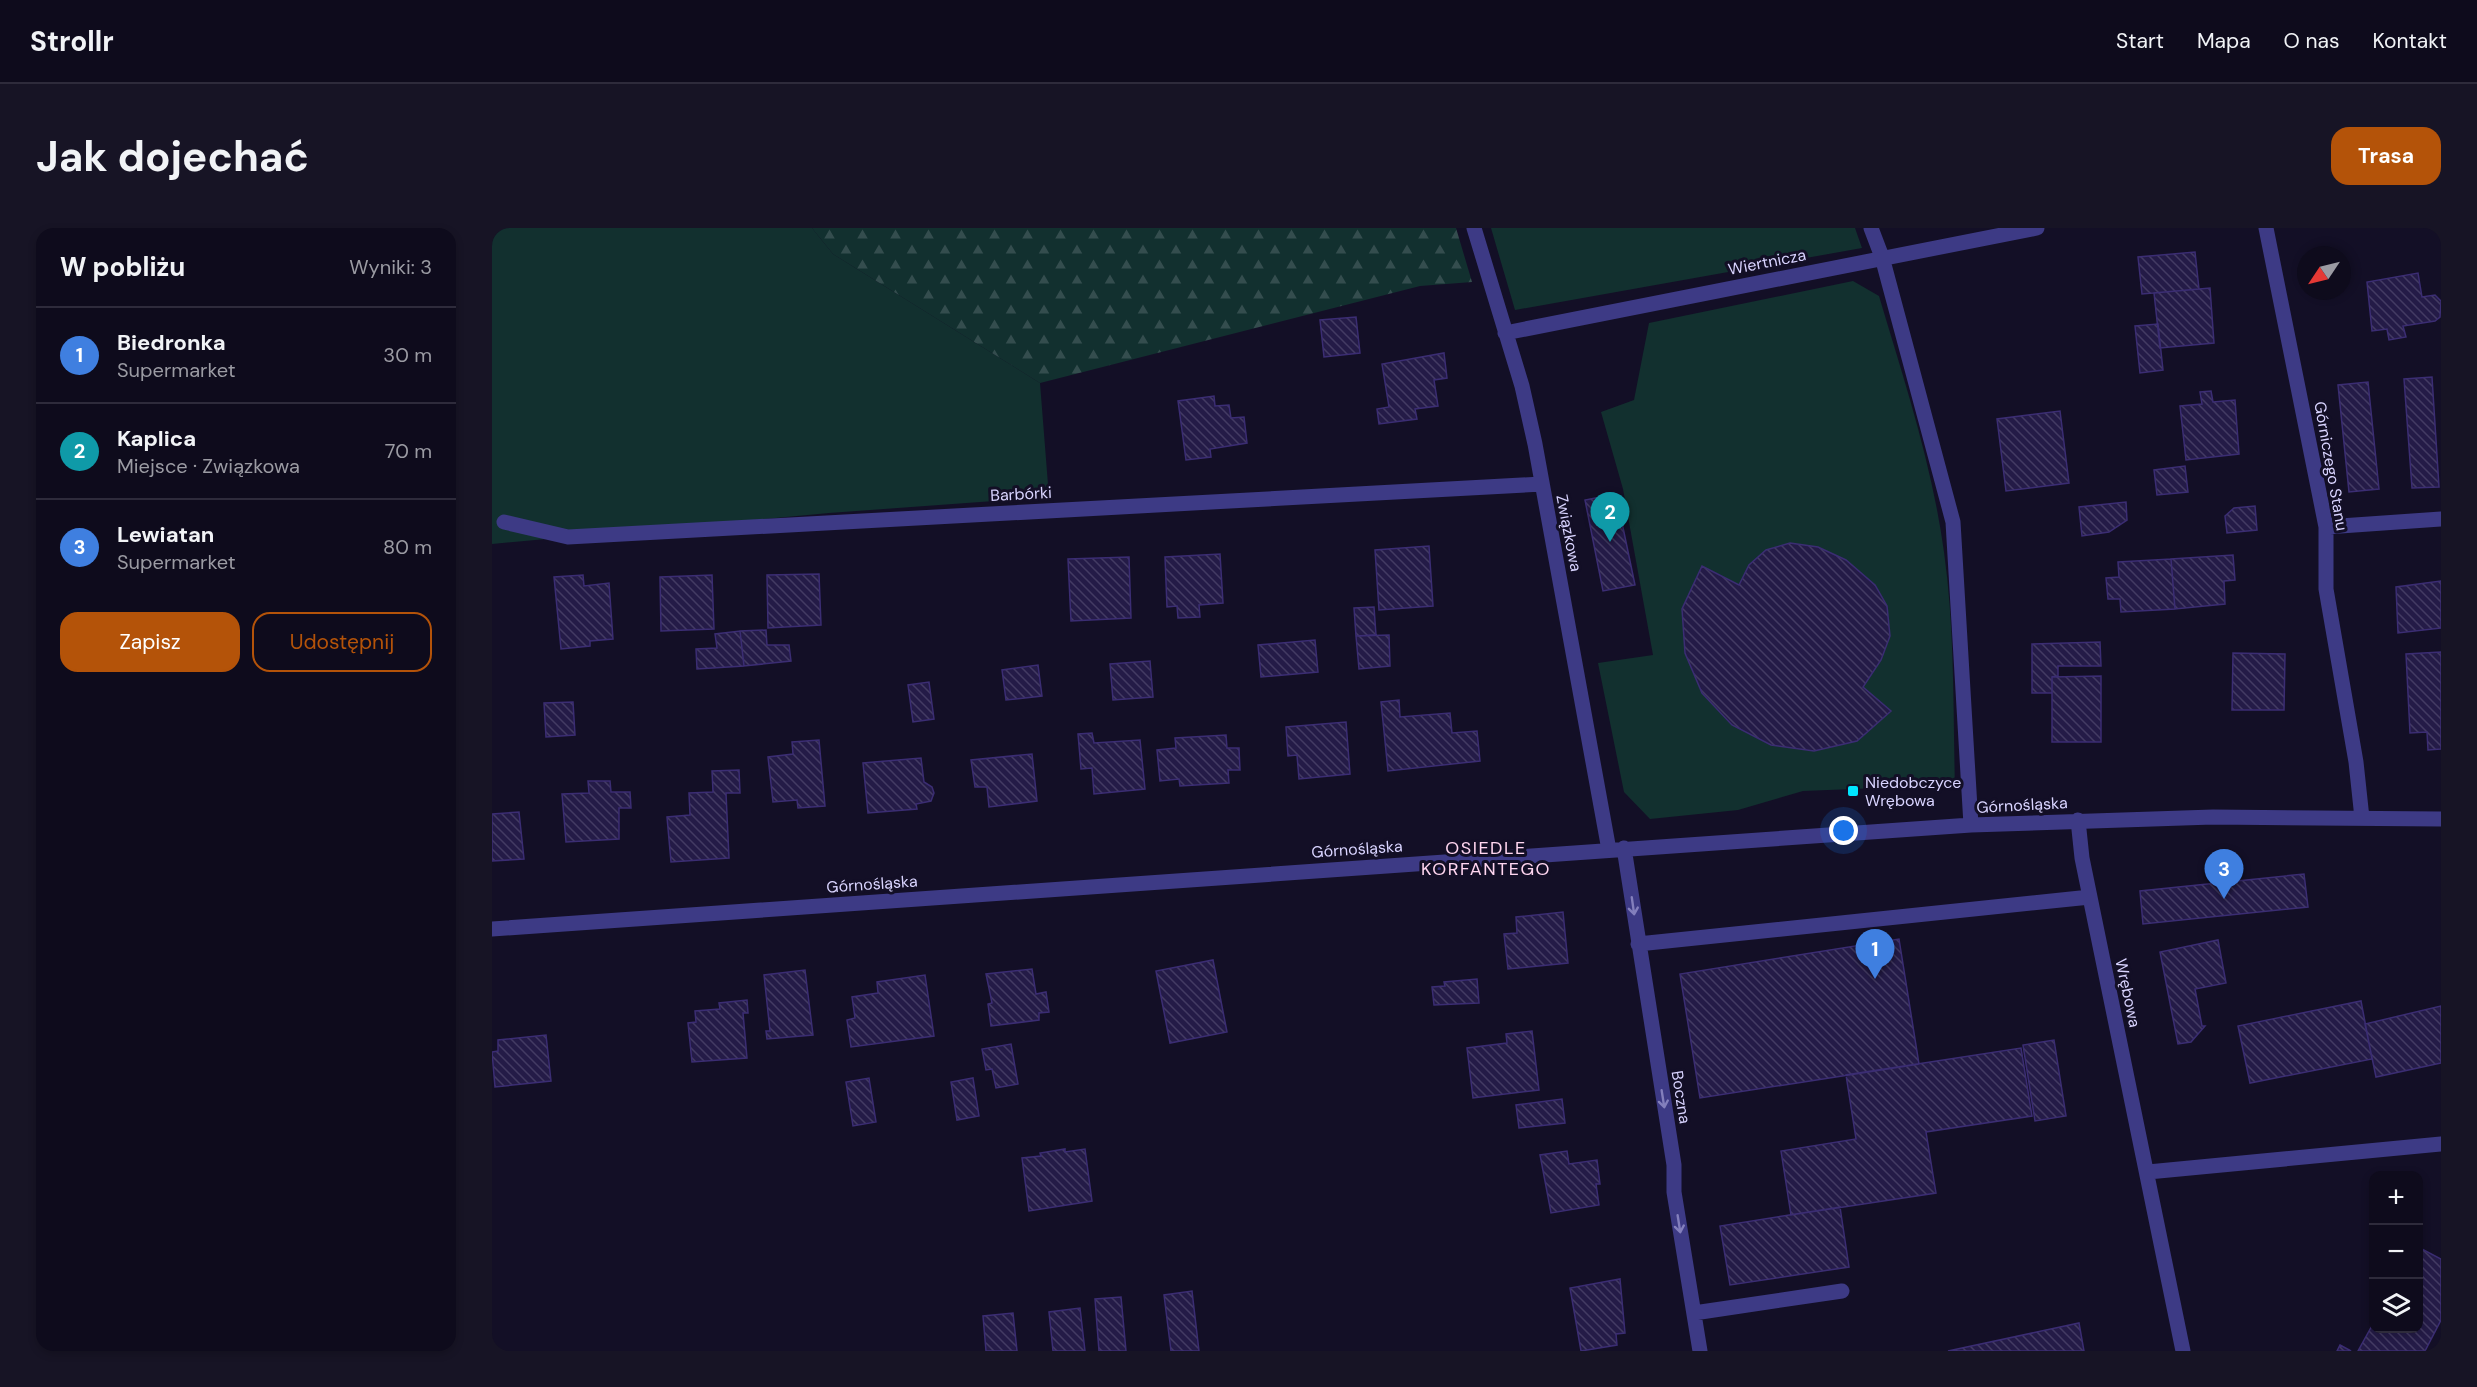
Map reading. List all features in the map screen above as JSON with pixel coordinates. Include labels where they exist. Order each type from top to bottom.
[{"type":"street","name":"Związkowa","points":[[1474,228],[1522,386],[1617,849]]},
{"type":"street","points":[[1871,228],[1882,257],[1953,522],[1971,825]]},
{"type":"street","name":"Wiertnicza","points":[[1505,333],[2037,228]]},
{"type":"street","name":"Górniczego Stanu","points":[[2266,228],[2326,527],[2326,590],[2356,762],[2362,818]]},
{"type":"street","name":"Barbórki","points":[[504,522],[568,537],[1542,484]]},
{"type":"street","points":[[2326,527],[2441,519]]},
{"type":"street","name":"Górnośląska","points":[[492,929],[1971,825],[2213,817],[2441,819]]},
{"type":"street","name":"Wrębowa","points":[[2078,820],[2079,840],[2090,897],[2183,1351]]},
{"type":"street","name":"Boczna","points":[[1617,849],[1638,944],[1674,1166],[1674,1192],[1700,1351]]},
{"type":"street","points":[[1638,944],[2031,901],[2090,897]]},
{"type":"street","points":[[2148,1172],[2441,1144]]},
{"type":"street","points":[[1694,1313],[1842,1291]]},
{"type":"green space","points":[[492,228],[812,228],[833,254],[1040,383],[1049,497],[829,513],[492,544]]},
{"type":"green space","points":[[812,228],[1456,228],[1472,282],[1420,286],[1040,383],[833,254]]},
{"type":"green space","points":[[1491,228],[1855,228],[1862,248],[1515,310]]},
{"type":"green space","points":[[1853,281],[1879,296],[1925,454],[1939,519],[1948,581],[1952,640],[1955,789],[1928,786],[1803,791],[1738,810],[1650,819],[1624,792],[1598,663],[1653,655],[1623,489],[1601,412],[1634,400],[1649,323]],"holes":[[[1790,543],[1818,547],[1846,560],[1875,585],[1887,606],[1890,636],[1863,687],[1890,712],[1857,741],[1814,751],[1771,745],[1732,725],[1702,693],[1685,653],[1682,609],[1702,566],[1739,585],[1753,562],[1771,549]]]},
{"type":"building","points":[[2195,252],[2199,289],[2142,294],[2138,257]]},
{"type":"building","points":[[2418,273],[2422,297],[2435,295],[2441,301],[2440,317],[2435,321],[2403,326],[2406,337],[2389,340],[2387,329],[2372,331],[2367,282]]},
{"type":"building","points":[[2210,288],[2214,343],[2160,348],[2154,293]]},
{"type":"building","points":[[1356,317],[1360,353],[1324,357],[1320,320]]},
{"type":"building","points":[[2158,324],[2163,370],[2140,373],[2135,326]]},
{"type":"building","points":[[1444,353],[1447,378],[1434,380],[1438,406],[1415,409],[1417,419],[1379,424],[1377,409],[1389,407],[1382,364]]},
{"type":"building","points":[[2432,377],[2439,487],[2412,488],[2404,379]]},
{"type":"building","points":[[2368,382],[2379,489],[2349,492],[2338,385]]},
{"type":"building","points":[[2211,391],[2213,402],[2235,400],[2239,454],[2186,460],[2180,406],[2202,404],[2200,392]]},
{"type":"building","points":[[1214,396],[1215,406],[1229,405],[1231,418],[1244,417],[1247,443],[1210,449],[1211,457],[1186,460],[1178,401]]},
{"type":"building","points":[[2060,411],[2069,483],[2006,491],[1997,419]]},
{"type":"building","points":[[2185,466],[2188,492],[2157,495],[2154,470]]},
{"type":"building","points":[[1616,494],[1635,585],[1603,591],[1585,500]]},
{"type":"building","points":[[2126,502],[2127,520],[2109,532],[2082,536],[2079,507]]},
{"type":"building","points":[[2255,506],[2257,530],[2227,533],[2225,516],[2234,508]]},
{"type":"building","points":[[1790,543],[1818,547],[1846,560],[1875,585],[1887,606],[1890,636],[1881,660],[1863,687],[1891,711],[1857,741],[1814,751],[1771,745],[1732,725],[1702,693],[1685,653],[1682,609],[1702,566],[1739,585],[1749,565],[1766,550]]},
{"type":"building","points":[[1429,546],[1433,606],[1379,610],[1375,550]]},
{"type":"building","points":[[1220,554],[1223,603],[1199,605],[1200,617],[1178,618],[1177,606],[1167,607],[1165,557]]},
{"type":"building","points":[[2233,555],[2235,580],[2224,581],[2225,604],[2175,609],[2171,559]]},
{"type":"building","points":[[1129,557],[1131,618],[1071,621],[1068,559]]},
{"type":"building","points":[[2171,559],[2175,609],[2121,612],[2120,599],[2108,599],[2106,578],[2119,577],[2118,562]]},
{"type":"building","points":[[819,574],[821,625],[768,628],[767,575]]},
{"type":"building","points":[[583,575],[584,586],[609,583],[613,639],[590,641],[590,646],[561,649],[554,577]]},
{"type":"building","points":[[712,575],[714,629],[661,631],[660,577]]},
{"type":"building","points":[[2441,581],[2441,628],[2398,633],[2396,587]]},
{"type":"building","points":[[1374,607],[1376,635],[1356,636],[1354,608]]},
{"type":"building","points":[[766,630],[767,645],[789,645],[791,661],[744,666],[740,631]]},
{"type":"building","points":[[740,631],[744,666],[697,669],[696,649],[717,648],[715,634]]},
{"type":"building","points":[[1389,635],[1390,666],[1359,669],[1356,636]]},
{"type":"building","points":[[1315,640],[1318,672],[1261,677],[1258,645]]},
{"type":"building","points":[[2100,642],[2101,666],[2058,666],[2058,676],[2052,677],[2052,693],[2032,693],[2032,644]]},
{"type":"building","points":[[2441,652],[2441,749],[2428,750],[2427,732],[2410,733],[2406,654]]},
{"type":"building","points":[[2233,653],[2285,654],[2284,710],[2232,710]]},
{"type":"building","points":[[1150,661],[1153,697],[1113,700],[1110,664]]},
{"type":"building","points":[[1038,665],[1042,696],[1006,700],[1002,670]]},
{"type":"building","points":[[2101,676],[2101,742],[2052,742],[2052,677]]},
{"type":"building","points":[[929,682],[934,719],[913,722],[908,685]]},
{"type":"building","points":[[1399,700],[1400,717],[1450,713],[1452,733],[1477,731],[1480,761],[1388,771],[1381,702]]},
{"type":"building","points":[[573,702],[575,735],[546,737],[544,703]]},
{"type":"building","points":[[1346,722],[1350,774],[1299,779],[1297,755],[1288,756],[1286,727]]},
{"type":"building","points":[[1092,733],[1094,743],[1140,740],[1145,789],[1094,794],[1092,768],[1081,769],[1078,734]]},
{"type":"building","points":[[1226,735],[1227,748],[1239,748],[1240,770],[1228,770],[1229,783],[1180,786],[1179,779],[1160,781],[1157,750],[1176,748],[1175,738]]},
{"type":"building","points":[[819,740],[825,806],[798,808],[797,800],[773,802],[768,757],[793,754],[792,742]]},
{"type":"building","points":[[1032,754],[1037,801],[989,807],[987,787],[975,787],[971,760]]},
{"type":"building","points":[[921,758],[924,782],[932,787],[934,793],[931,801],[916,804],[917,809],[868,813],[863,763]]},
{"type":"building","points":[[739,770],[740,793],[726,793],[729,858],[671,862],[667,817],[690,815],[689,793],[713,792],[712,771]]},
{"type":"building","points":[[588,781],[610,781],[611,792],[630,792],[631,808],[619,808],[619,839],[566,842],[562,794],[589,793]]},
{"type":"building","points":[[519,812],[524,859],[492,861],[492,814]]},
{"type":"building","points":[[2304,874],[2308,907],[2143,924],[2140,891]]},
{"type":"building","points":[[1563,912],[1568,963],[1508,969],[1504,934],[1517,933],[1516,917]]},
{"type":"building","points":[[1899,939],[1919,1064],[1700,1098],[1680,974]]},
{"type":"building","points":[[2218,940],[2226,983],[2195,989],[2202,1026],[2205,1026],[2191,1042],[2178,1044],[2160,952]]},
{"type":"building","points":[[1213,960],[1227,1032],[1170,1043],[1156,971]]},
{"type":"building","points":[[1032,969],[1036,994],[1046,992],[1049,1012],[1039,1013],[1039,1020],[991,1026],[988,1004],[992,1003],[986,974]]},
{"type":"building","points":[[805,970],[813,1035],[767,1039],[766,1031],[770,1031],[764,975]]},
{"type":"building","points":[[925,975],[934,1036],[851,1047],[847,1020],[855,1018],[852,997],[878,993],[877,982]]},
{"type":"building","points":[[1477,979],[1479,1003],[1434,1005],[1432,987],[1445,986],[1444,982]]},
{"type":"building","points":[[747,1000],[748,1013],[743,1013],[747,1058],[692,1062],[688,1023],[696,1022],[695,1011],[720,1009],[719,1003]]},
{"type":"building","points":[[2361,1001],[2372,1059],[2250,1083],[2238,1026]]},
{"type":"building","points":[[2441,1006],[2441,1063],[2376,1077],[2365,1024]]},
{"type":"building","points":[[1532,1031],[1539,1090],[1473,1098],[1467,1048],[1507,1043],[1506,1034]]},
{"type":"building","points":[[546,1035],[551,1081],[495,1087],[492,1052],[498,1051],[498,1040]]},
{"type":"building","points":[[2054,1040],[2066,1116],[2035,1121],[2023,1045]]},
{"type":"building","points":[[1011,1044],[1018,1084],[996,1088],[992,1069],[986,1070],[982,1049]]},
{"type":"building","points":[[2021,1048],[2032,1116],[1926,1132],[1936,1193],[1791,1215],[1781,1151],[1856,1139],[1846,1075]]},
{"type":"building","points":[[869,1078],[876,1122],[853,1126],[846,1082]]},
{"type":"building","points":[[973,1078],[979,1116],[957,1120],[951,1082]]},
{"type":"building","points":[[1562,1099],[1565,1123],[1519,1128],[1516,1105]]},
{"type":"building","points":[[1065,1149],[1065,1152],[1085,1149],[1092,1201],[1029,1211],[1022,1158],[1041,1156],[1040,1153]]},
{"type":"building","points":[[1567,1151],[1569,1164],[1597,1160],[1600,1184],[1596,1184],[1599,1205],[1551,1213],[1540,1155]]},
{"type":"building","points":[[1840,1207],[1849,1267],[1730,1285],[1720,1226]]},
{"type":"building","points":[[2423,1250],[2441,1259],[2441,1320],[2425,1351],[2358,1351],[2369,1331],[2369,1333],[2423,1333]]},
{"type":"building","points":[[1620,1279],[1625,1333],[1616,1334],[1617,1345],[1581,1351],[1570,1288]]},
{"type":"building","points":[[1192,1291],[1199,1351],[1171,1351],[1164,1295]]},
{"type":"building","points":[[1121,1297],[1126,1351],[1099,1351],[1095,1299]]},
{"type":"building","points":[[1080,1308],[1085,1351],[1053,1351],[1049,1312]]},
{"type":"building","points":[[1013,1313],[1017,1351],[986,1351],[983,1316]]},
{"type":"building","points":[[2079,1323],[2084,1351],[1948,1351]]},
{"type":"building","points":[[2340,1345],[2351,1351],[2337,1351]]},
{"type":"place","name":"Kaplica","points":[[1610,542]]},
{"type":"place","name":"Niedobczyce Wrębowa","points":[[1853,791]]},
{"type":"place","name":"Lewiatan","points":[[2224,899]]},
{"type":"place","name":"Biedronka","points":[[1875,979]]},
{"type":"district","name":"OSIEDLE KORFANTEGO","points":[[1486,858]]}]
